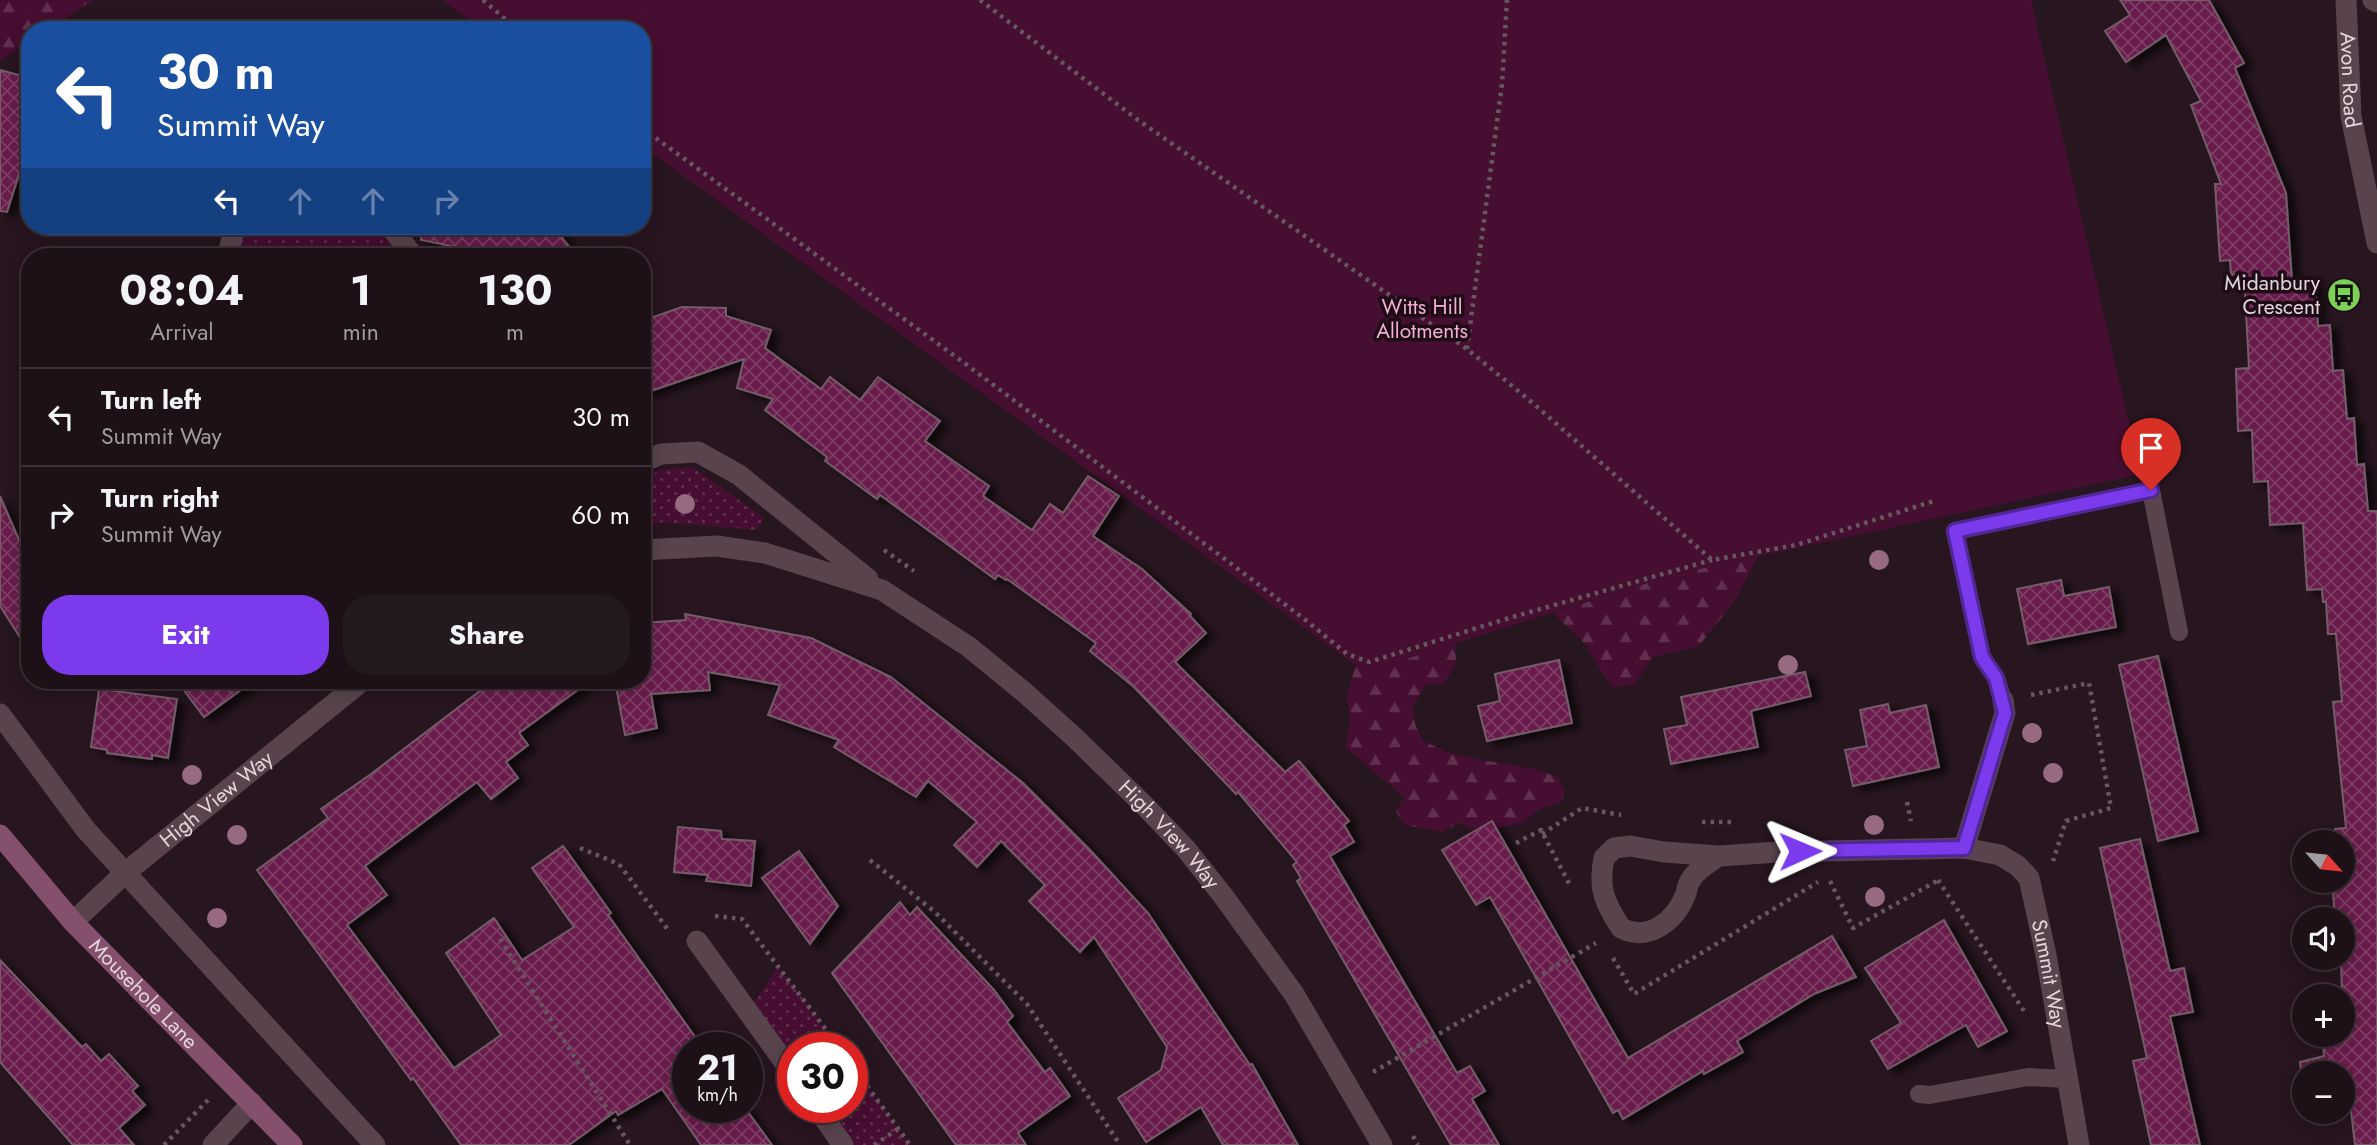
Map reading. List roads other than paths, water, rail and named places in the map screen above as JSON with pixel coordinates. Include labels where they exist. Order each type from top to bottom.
[{"type":"street","name":"Avon Road","points":[[2346,0],[2351,116],[2377,243]]},
{"type":"street","name":"High View Way","points":[[651,458],[661,454],[698,452],[739,475],[840,559],[969,647],[1024,692],[1144,805],[1186,849],[1224,897],[1294,994],[1382,1145]]},
{"type":"street","name":"High View Way","points":[[651,549],[717,545],[765,553],[882,590]]},
{"type":"street","name":"High View Way","points":[[73,922],[125,873],[352,689]]},
{"type":"street","points":[[1964,848],[2005,713],[2003,700]]},
{"type":"street","points":[[0,714],[86,830],[375,1145]]},
{"type":"street","name":"Mousehole Lane","points":[[0,835],[73,922],[292,1145]]},
{"type":"street","name":"Summit Way","points":[[1719,856],[1690,881],[1678,910],[1663,925],[1640,934],[1621,928],[1607,905],[1601,888],[1604,858],[1615,848],[1630,846],[1664,852],[1719,856],[1764,852],[1964,848],[2000,855],[2018,866],[2029,878],[2046,955],[2079,1145]]},
{"type":"street","points":[[701,932],[777,1049]]},
{"type":"street","points":[[213,1145],[252,1103]]},
{"type":"street","points":[[828,1123],[843,1145]]},
{"type":"lane","points":[[2003,700],[1996,678],[1982,657],[1955,531],[2151,490],[2179,632]]},
{"type":"lane","points":[[1919,1094],[1944,1093],[2028,1077],[2068,1079]]},
{"type":"place","name":"Midanbury Crescent","points":[[2344,295]]},
{"type":"park label","name":"Witts Hill Allotments","points":[[1422,319]]}]
